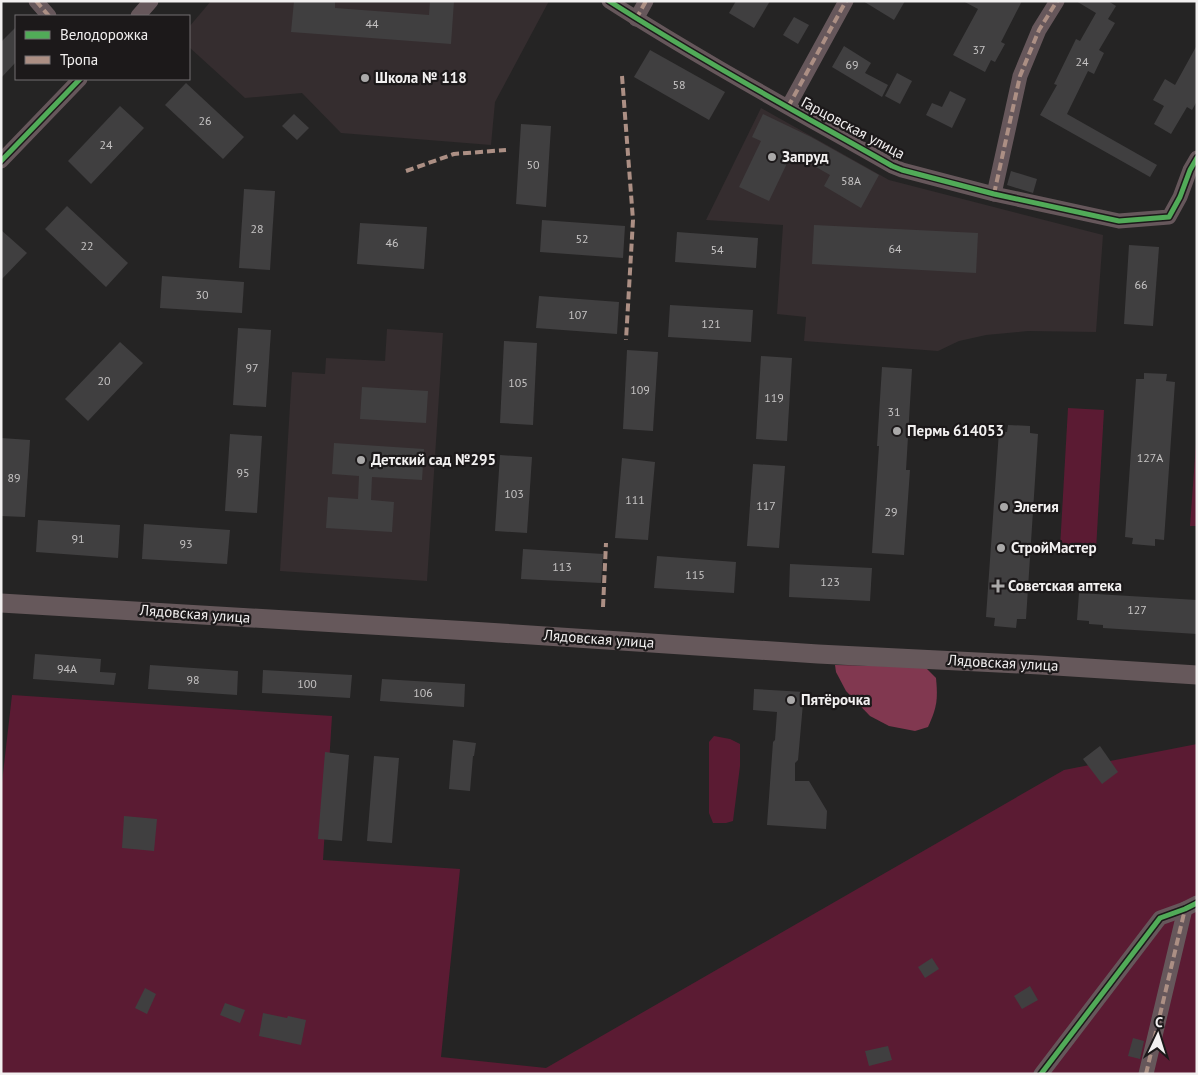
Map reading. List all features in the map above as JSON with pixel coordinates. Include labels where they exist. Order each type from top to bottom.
[{"type":"main road","name":"Лядовская улица","points":[[1,603],[461,630],[818,654],[1197,675]]},
{"type":"street","points":[[36,1],[48,15]]},
{"type":"street","points":[[139,15],[151,1]]},
{"type":"street","name":"Гарцовская улица","points":[[609,1],[788,107],[902,170],[994,194],[1120,221],[1169,217],[1197,158]]},
{"type":"street","points":[[636,18],[646,1]]},
{"type":"street","points":[[788,107],[846,1]]},
{"type":"street","points":[[994,194],[1020,76],[1039,30],[1057,1]]},
{"type":"street","points":[[1,161],[79,80]]},
{"type":"street","points":[[1041,1074],[1049,1066],[1160,918],[1191,906]]},
{"type":"street","points":[[1146,1074],[1191,906]]},
{"type":"shaded area","name":"Школа № 118","points":[[211,1],[549,1],[495,102],[491,145],[341,133],[302,93],[245,98],[190,48],[190,26]]},
{"type":"shaded area","points":[[761,108],[889,180],[1103,235],[1096,332],[1028,331],[986,335],[959,341],[938,351],[804,341],[806,317],[777,314],[783,225],[706,220]]},
{"type":"shaded area","name":"Детский сад №295","points":[[387,329],[443,333],[427,581],[280,571],[292,372],[325,374],[326,358],[385,361]]},
{"type":"shaded area","points":[[1068,408],[1104,410],[1096,550],[1060,548]]},
{"type":"shaded area","points":[[1197,430],[1197,526],[1190,526]]},
{"type":"shaded area","points":[[835,665],[925,667],[936,678],[937,686],[936,703],[928,727],[915,731],[889,726],[870,716],[846,691],[836,672]]},
{"type":"shaded area","points":[[12,695],[332,716],[323,860],[460,869],[441,1057],[546,1068],[1064,770],[1197,744],[1197,1074],[1,1074],[1,791]]},
{"type":"shaded area","points":[[714,736],[730,739],[740,744],[740,766],[733,821],[726,823],[713,823],[709,813],[709,742]]},
{"type":"building","points":[[294,1],[335,1],[335,8],[429,15],[430,1],[454,1],[451,44],[291,32]]},
{"type":"building","points":[[736,1],[770,1],[754,28],[729,13]]},
{"type":"building","points":[[863,1],[905,1],[894,20]]},
{"type":"building","points":[[963,1],[1022,1],[1001,42],[1005,44],[995,62],[991,60],[985,72],[953,55],[978,9]]},
{"type":"building","points":[[1076,1],[1108,1],[1116,6],[1108,19],[1115,23],[1099,50],[1104,53],[1094,74],[1088,71],[1067,114],[1157,165],[1150,177],[1040,115],[1057,85],[1054,84],[1076,39],[1080,41],[1096,13]]},
{"type":"building","points":[[794,17],[809,25],[798,44],[783,35]]},
{"type":"building","points":[[15,28],[15,63],[1,78],[1,42]]},
{"type":"building","points":[[1197,45],[1197,101],[1192,110],[1187,107],[1171,134],[1154,124],[1164,106],[1153,100],[1165,79],[1175,85]]},
{"type":"building","points":[[844,46],[871,63],[865,73],[888,85],[882,97],[832,67]]},
{"type":"building","points":[[650,50],[725,92],[709,120],[634,77]]},
{"type":"building","points":[[897,73],[912,81],[900,104],[885,96]]},
{"type":"building","points":[[186,83],[244,137],[223,159],[165,105]]},
{"type":"building","points":[[950,91],[966,99],[952,128],[926,115],[932,103],[942,107]]},
{"type":"building","points":[[120,106],[144,128],[91,184],[68,161]]},
{"type":"building","points":[[294,114],[309,128],[297,140],[282,126]]},
{"type":"building","points":[[763,114],[811,137],[879,175],[861,208],[824,186],[830,175],[791,155],[769,201],[739,187],[761,141],[752,137]]},
{"type":"building","points":[[521,124],[551,126],[546,207],[516,204]]},
{"type":"building","points":[[1011,171],[1037,179],[1033,193],[1007,185]]},
{"type":"building","points":[[244,189],[275,191],[270,270],[239,268]]},
{"type":"building","points":[[67,206],[128,263],[106,287],[45,229]]},
{"type":"building","points":[[542,220],[625,226],[623,258],[540,252]]},
{"type":"building","points":[[360,223],[427,227],[424,269],[357,264]]},
{"type":"building","points":[[814,225],[978,233],[976,273],[812,264]]},
{"type":"building","points":[[1,230],[27,253],[1,280]]},
{"type":"building","points":[[677,232],[758,238],[756,268],[675,262]]},
{"type":"building","points":[[1129,245],[1159,247],[1153,326],[1124,324]]},
{"type":"building","points":[[162,276],[244,282],[242,313],[160,308]]},
{"type":"building","points":[[539,296],[619,302],[617,334],[536,328]]},
{"type":"building","points":[[670,305],[753,310],[751,342],[668,337]]},
{"type":"building","points":[[238,328],[271,330],[266,407],[233,405]]},
{"type":"building","points":[[504,341],[537,343],[533,425],[500,423]]},
{"type":"building","points":[[120,342],[143,363],[88,421],[65,399]]},
{"type":"building","points":[[627,350],[658,352],[653,431],[623,429]]},
{"type":"building","points":[[761,356],[792,358],[787,441],[756,439]]},
{"type":"building","points":[[882,367],[912,369],[906,470],[910,470],[904,555],[872,553]]},
{"type":"building","points":[[1144,373],[1167,374],[1166,381],[1175,382],[1164,540],[1155,539],[1155,546],[1132,544],[1133,538],[1125,537],[1136,379],[1144,379]]},
{"type":"building","points":[[362,387],[428,391],[426,423],[360,419]]},
{"type":"building","points":[[1008,425],[1030,426],[1030,433],[1038,434],[1026,619],[1017,619],[1016,628],[994,626],[995,618],[986,617],[999,431],[1007,432]]},
{"type":"building","points":[[230,434],[262,436],[257,513],[225,511]]},
{"type":"building","points":[[1,438],[30,440],[25,517],[1,516]]},
{"type":"building","points":[[334,443],[424,449],[422,480],[372,477],[371,500],[394,502],[392,532],[326,528],[328,497],[358,499],[359,476],[332,474]]},
{"type":"building","points":[[500,455],[532,457],[527,533],[495,531]]},
{"type":"building","points":[[622,458],[655,462],[648,540],[615,538]]},
{"type":"building","points":[[753,464],[785,466],[779,548],[747,546]]},
{"type":"building","points":[[38,520],[120,525],[118,558],[36,552]]},
{"type":"building","points":[[144,524],[230,530],[227,564],[142,559]]},
{"type":"building","points":[[523,549],[603,554],[601,583],[521,579]]},
{"type":"building","points":[[657,556],[736,562],[734,593],[654,588]]},
{"type":"building","points":[[790,564],[872,568],[870,601],[789,597]]},
{"type":"building","points":[[1079,593],[1197,600],[1197,634],[1103,628],[1103,625],[1089,624],[1089,621],[1077,620]]},
{"type":"building","points":[[35,654],[101,659],[100,672],[116,673],[114,685],[33,679]]},
{"type":"building","points":[[150,665],[238,671],[237,695],[148,689]]},
{"type":"building","points":[[263,670],[352,675],[350,698],[262,693]]},
{"type":"building","points":[[382,679],[465,684],[464,707],[380,701]]},
{"type":"building","points":[[754,689],[804,692],[798,760],[795,763],[795,781],[809,781],[827,811],[826,829],[767,825],[777,712],[753,710]]},
{"type":"building","points":[[453,740],[476,743],[470,791],[449,789]]},
{"type":"building","points":[[1100,746],[1118,772],[1102,784],[1083,759]]},
{"type":"building","points":[[325,752],[349,755],[342,841],[318,839]]},
{"type":"building","points":[[374,756],[399,758],[392,843],[367,841]]},
{"type":"building","points":[[124,816],[157,819],[154,851],[122,848]]},
{"type":"building","points":[[932,958],[939,969],[925,978],[918,967]]},
{"type":"building","points":[[1030,986],[1038,1000],[1022,1009],[1014,996]]},
{"type":"building","points":[[145,988],[156,994],[147,1014],[135,1008]]},
{"type":"building","points":[[225,1003],[245,1010],[240,1023],[220,1015]]},
{"type":"building","points":[[263,1013],[306,1020],[301,1045],[259,1036]]},
{"type":"building","points":[[1133,1038],[1144,1041],[1140,1059],[1128,1056]]},
{"type":"building","points":[[888,1046],[892,1060],[869,1066],[865,1051]]},
{"type":"marked path","points":[[36,1],[48,15]]},
{"type":"marked path","points":[[636,19],[646,1]]},
{"type":"marked path","points":[[788,107],[846,1]]},
{"type":"marked path","points":[[994,194],[1020,76],[1039,30],[1057,1]]},
{"type":"marked path","points":[[622,76],[633,220],[626,340]]},
{"type":"marked path","points":[[406,171],[454,154],[506,150]]},
{"type":"marked path","points":[[603,607],[606,543]]},
{"type":"marked path","points":[[1146,1074],[1185,909]]},
{"type":"cycle path","points":[[609,1],[749,85],[902,170],[994,194],[1119,221],[1169,217],[1197,158]]},
{"type":"cycle path","points":[[1,161],[79,80]]},
{"type":"cycle path","points":[[1041,1074],[1160,918],[1197,903]]},
{"type":"place","name":"Школа № 118","points":[[365,78]]},
{"type":"place","name":"Запруд","points":[[772,157]]},
{"type":"place","name":"Пермь 614053","points":[[897,431]]},
{"type":"place","name":"Детский сад №295","points":[[361,460]]},
{"type":"place","name":"Элегия","points":[[1004,507]]},
{"type":"place","name":"СтройМастер","points":[[1001,548]]},
{"type":"place","name":"Советская аптека","points":[[998,586]]},
{"type":"place","name":"Пятёрочка","points":[[791,700]]}]
